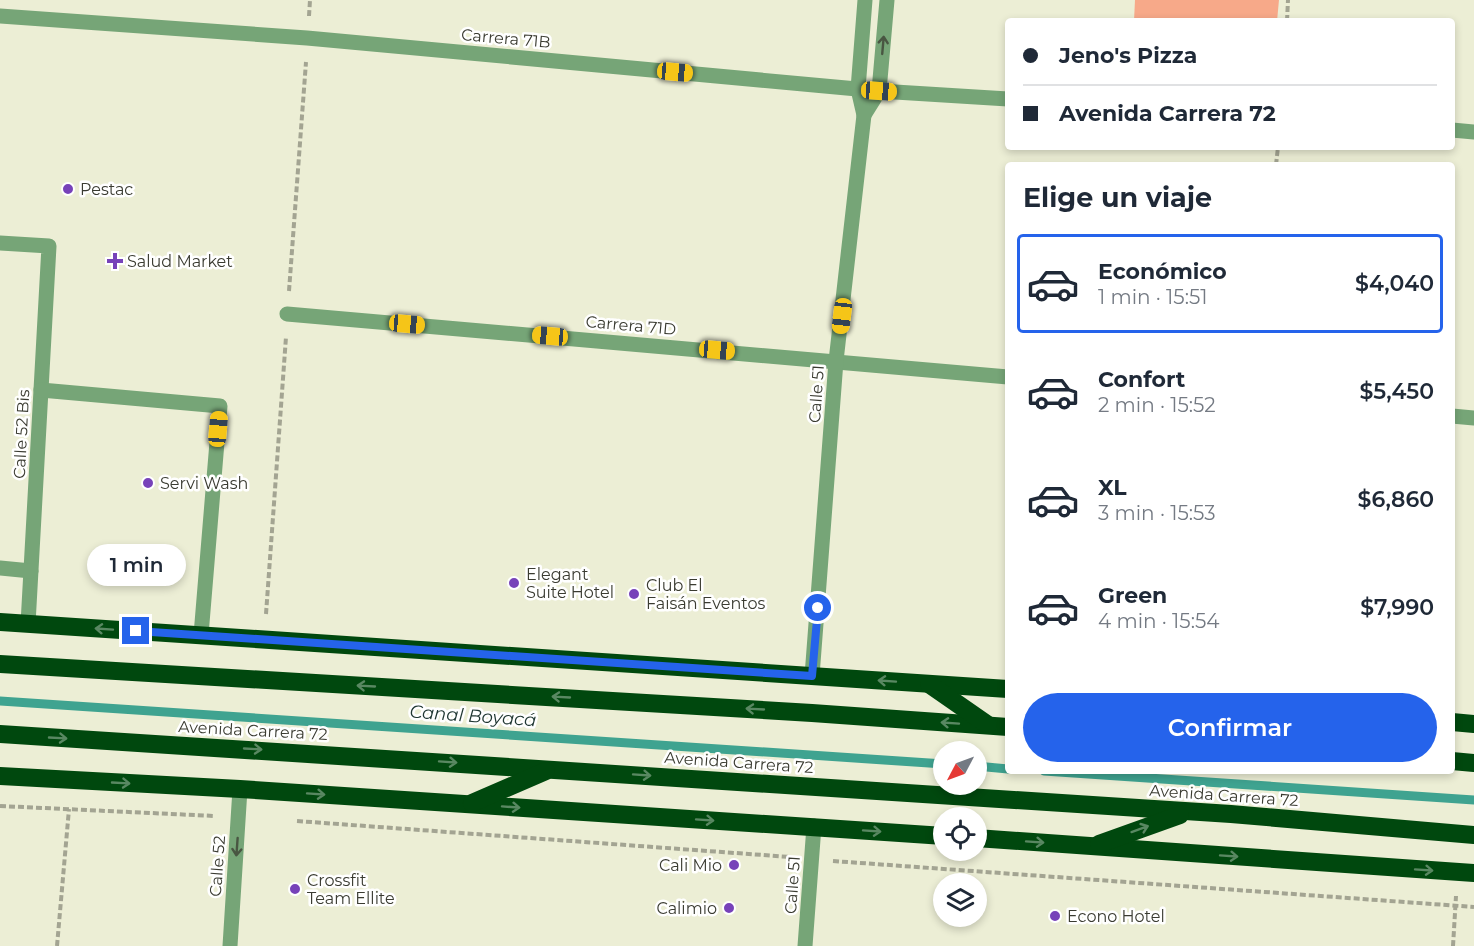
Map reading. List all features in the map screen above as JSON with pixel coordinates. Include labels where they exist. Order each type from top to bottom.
[{"type":"highway","points":[[0,622],[1005,689]]},
{"type":"highway","points":[[0,664],[812,712],[999,727]]},
{"type":"highway","points":[[928,684],[999,727]]},
{"type":"highway","points":[[1455,722],[1474,724]]},
{"type":"highway","name":"Avenida Carrera 72","points":[[0,735],[1188,812],[1474,835]]},
{"type":"highway","points":[[1455,761],[1474,763]]},
{"type":"highway","points":[[468,805],[550,769]]},
{"type":"highway","points":[[0,776],[240,789],[933,835]]},
{"type":"highway","points":[[1091,846],[1188,812]]},
{"type":"highway","points":[[987,839],[1466,873]]},
{"type":"street","name":"Calle 51","points":[[812,676],[836,361],[864,115],[858,89],[865,0]]},
{"type":"street","name":"Calle 51","points":[[864,115],[879,91],[887,0]]},
{"type":"street","name":"Carrera 71B","points":[[0,16],[307,38],[879,91],[1005,99]]},
{"type":"street","points":[[1455,130],[1474,132]]},
{"type":"street","name":"Calle 52 Bis","points":[[0,243],[49,246],[28,624]]},
{"type":"street","name":"Carrera 71D","points":[[287,314],[1005,377]]},
{"type":"street","points":[[41,390],[220,406],[201,635]]},
{"type":"street","points":[[1455,416],[1474,418]]},
{"type":"street","points":[[0,568],[31,571]]},
{"type":"street","name":"Calle 52","points":[[230,946],[240,789]]},
{"type":"street","name":"Calle 51","points":[[805,946],[814,826]]},
{"type":"path","points":[[1287,18],[1288,0]]},
{"type":"path","points":[[57,946],[70,780]]},
{"type":"path","points":[[0,806],[239,816]]},
{"type":"path","points":[[287,820],[1474,907]]},
{"type":"path","points":[[1453,946],[1456,906],[1466,873]]},
{"type":"shaded area","points":[[1135,0],[1279,0],[1277,18],[1134,18]]},
{"type":"waterway","name":"Canal Boyacá","points":[[0,701],[933,763]]},
{"type":"waterway","name":"Canal Boyacá","points":[[987,767],[1005,769]]},
{"type":"waterway","name":"Canal Boyacá","points":[[1088,774],[1474,800]]},
{"type":"place","name":"Pestac","points":[[68,189]]},
{"type":"place","name":"Salud Market","points":[[115,261]]},
{"type":"place","name":"Servi Wash","points":[[148,483]]},
{"type":"place","name":"Elegant Suite Hotel","points":[[514,583]]},
{"type":"place","name":"Club El Faisán Eventos","points":[[634,594]]},
{"type":"place","name":"Cali Mio","points":[[734,865]]},
{"type":"place","name":"Crossfit Team Ellite","points":[[295,889]]},
{"type":"place","name":"Calimio","points":[[729,908]]},
{"type":"place","name":"Econo Hotel","points":[[1055,916]]},
{"type":"route","points":[[136,631],[812,676],[818,608]]}]
